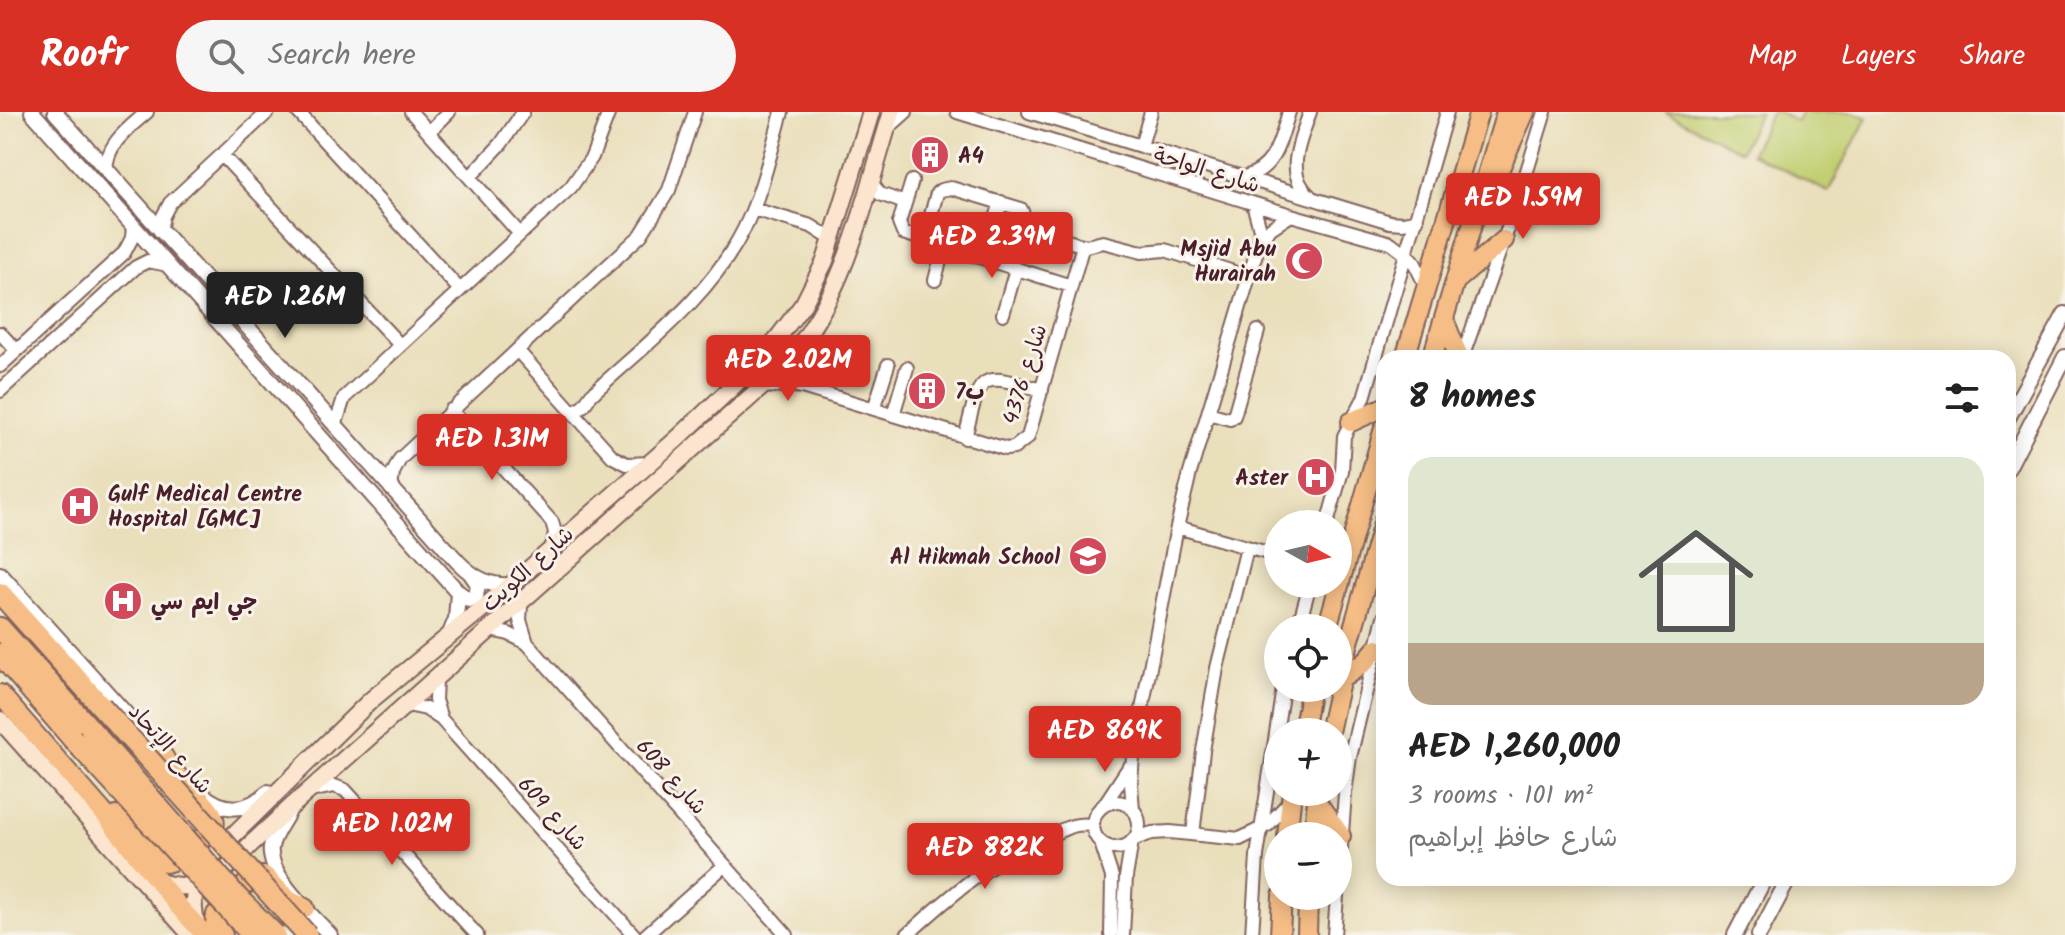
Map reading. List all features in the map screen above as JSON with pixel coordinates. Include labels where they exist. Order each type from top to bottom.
[{"type":"highway","name":"شارع الإتحاد","points":[[3,584],[101,706],[307,935]]},
{"type":"highway","points":[[0,628],[81,734],[252,935]]},
{"type":"highway","points":[[0,654],[275,935]]},
{"type":"main road","name":"شارع الكويت","points":[[195,886],[207,861],[362,709],[511,585],[650,463],[777,341],[815,283],[833,240],[871,112]]},
{"type":"main road","name":"شارع الكويت","points":[[195,886],[221,874],[334,768],[762,387],[796,352],[821,317],[840,278],[892,112]]},
{"type":"main road","points":[[1452,196],[1465,112]]},
{"type":"main road","points":[[1407,350],[1479,112]]},
{"type":"main road","points":[[1434,350],[1506,112]]},
{"type":"main road","points":[[1477,211],[1508,153],[1525,112]]},
{"type":"main road","points":[[1456,281],[1504,240]]},
{"type":"main road","points":[[1444,319],[1457,350]]},
{"type":"main road","points":[[1351,422],[1376,411]]},
{"type":"main road","points":[[652,486],[644,483],[644,475],[677,439]]},
{"type":"main road","points":[[1331,614],[1376,456]]},
{"type":"main road","points":[[594,537],[622,506],[620,498],[612,496]]},
{"type":"main road","points":[[1352,636],[1376,549]]},
{"type":"main road","points":[[1352,672],[1376,649]]},
{"type":"main road","points":[[0,694],[102,811],[198,933]]},
{"type":"main road","points":[[334,768],[328,762],[328,756],[356,730],[361,722],[362,709]]},
{"type":"main road","points":[[3,727],[198,933]]},
{"type":"main road","points":[[102,811],[127,823],[166,863],[176,860],[209,832],[214,824],[212,815],[177,778],[164,757]]},
{"type":"main road","points":[[223,935],[215,921],[218,910],[258,875],[268,878],[289,900],[305,908]]},
{"type":"main road","points":[[157,881],[175,886],[195,886],[194,911],[198,933]]},
{"type":"main road","points":[[1280,935],[1281,910]]},
{"type":"main road","points":[[1307,935],[1308,910]]},
{"type":"street","points":[[32,112],[458,592],[469,600],[476,596],[478,584],[471,574],[391,489],[55,112]]},
{"type":"street","points":[[106,170],[109,152],[116,141],[147,112]]},
{"type":"street","points":[[160,231],[170,203],[268,112]]},
{"type":"street","points":[[298,112],[460,290]]},
{"type":"street","points":[[411,112],[520,234]]},
{"type":"street","points":[[429,132],[449,112]]},
{"type":"street","points":[[470,177],[501,144],[523,112]]},
{"type":"street","points":[[335,426],[344,398],[558,200],[583,173],[600,141],[609,112]]},
{"type":"street","points":[[391,489],[393,473],[400,459],[629,248],[652,221],[676,174],[695,112]]},
{"type":"street","points":[[574,412],[702,291],[726,261],[753,209],[782,112]]},
{"type":"street","points":[[886,131],[906,112]]},
{"type":"street","name":"شارع الواحة","points":[[957,112],[1253,204],[1391,243],[1407,253]]},
{"type":"street","points":[[1005,112],[1002,121],[1007,127]]},
{"type":"street","name":"شارع الواحة","points":[[1029,112],[1397,223],[1417,220]]},
{"type":"street","points":[[1141,146],[1151,112]]},
{"type":"street","points":[[1244,177],[1253,175],[1269,163],[1289,112]]},
{"type":"street","points":[[1310,112],[1295,159],[1300,185],[1312,198]]},
{"type":"street","points":[[1378,350],[1447,112]]},
{"type":"street","points":[[1463,350],[1504,240],[1545,112]]},
{"type":"street","points":[[1282,134],[1291,140],[1301,139]]},
{"type":"street","points":[[83,144],[116,141]]},
{"type":"street","points":[[222,155],[400,345]]},
{"type":"street","points":[[912,181],[900,230],[1071,286]]},
{"type":"street","points":[[871,182],[883,200]]},
{"type":"street","points":[[924,240],[935,198],[941,190],[951,188],[1021,209],[1026,224],[1033,232],[1083,245],[1103,242],[1142,252],[1165,250],[1249,277]]},
{"type":"street","points":[[863,205],[883,200],[904,206]]},
{"type":"street","points":[[984,258],[1001,202]]},
{"type":"street","points":[[141,209],[153,209],[170,203]]},
{"type":"street","points":[[1114,934],[1138,828],[1131,783],[1133,756],[1177,527],[1258,247],[1260,229],[1253,204]]},
{"type":"street","points":[[1340,229],[1351,221],[1346,208]]},
{"type":"street","points":[[753,209],[811,226],[833,240]]},
{"type":"street","points":[[1258,247],[1271,228],[1291,215]]},
{"type":"street","points":[[0,366],[116,260],[130,243],[133,226]]},
{"type":"street","name":"شارع 4376","points":[[762,387],[789,385],[815,391],[1006,449],[1022,444],[1028,437],[1083,245]]},
{"type":"street","points":[[935,280],[944,246]]},
{"type":"street","points":[[1407,253],[1426,286]]},
{"type":"street","points":[[116,260],[125,264],[128,274]]},
{"type":"street","points":[[0,391],[128,274],[148,261],[168,265]]},
{"type":"street","points":[[1003,314],[1016,269]]},
{"type":"street","points":[[2016,403],[2065,314]]},
{"type":"street","points":[[1208,413],[1230,419],[1234,416],[1258,331]]},
{"type":"street","points":[[0,333],[16,350]]},
{"type":"street","points":[[517,350],[619,462],[635,465],[650,463]]},
{"type":"street","points":[[796,352],[802,373],[815,391]]},
{"type":"street","points":[[2016,452],[2065,357]]},
{"type":"street","points":[[1331,510],[1342,471],[1344,436],[1364,398],[1376,358]]},
{"type":"street","points":[[874,409],[888,365]]},
{"type":"street","points":[[893,415],[907,368]]},
{"type":"street","points":[[965,438],[977,392],[987,381],[1001,378],[1042,390]]},
{"type":"street","points":[[564,402],[591,395]]},
{"type":"street","points":[[317,403],[344,398]]},
{"type":"street","points":[[451,410],[552,522],[555,532],[552,549]]},
{"type":"street","points":[[372,467],[400,459]]},
{"type":"street","points":[[1177,527],[1264,552]]},
{"type":"street","points":[[1193,834],[1215,682],[1247,548]]},
{"type":"street","points":[[471,574],[488,583],[511,585]]},
{"type":"street","points":[[3,584],[164,757],[211,802],[235,808],[249,806],[324,746]]},
{"type":"street","points":[[449,636],[456,619],[458,592]]},
{"type":"street","points":[[521,604],[520,620],[527,643]]},
{"type":"street","name":"شارع 608","points":[[490,630],[509,634],[527,643],[787,935]]},
{"type":"street","points":[[1343,822],[1350,757],[1376,649]]},
{"type":"street","points":[[436,680],[435,700],[441,719]]},
{"type":"street","points":[[1252,935],[1260,831],[1281,702]]},
{"type":"street","name":"شارع 609","points":[[407,705],[426,709],[441,719],[634,935]]},
{"type":"street","points":[[1114,934],[1112,877],[1093,826],[1102,807],[1121,783],[1133,756]]},
{"type":"street","points":[[308,792],[334,786],[345,790],[477,935]]},
{"type":"street","points":[[1056,833],[1074,819],[1102,807],[1122,803],[1170,832]]},
{"type":"street","points":[[292,806],[272,843],[270,856],[276,873],[330,935]]},
{"type":"street","points":[[1101,843],[1114,848],[1152,833],[1170,832],[1240,839],[1260,831],[1285,806]]},
{"type":"street","points":[[907,935],[977,874],[1011,853],[1078,824],[1093,826]]},
{"type":"street","points":[[1240,839],[1257,856]]},
{"type":"street","points":[[646,935],[725,865]]},
{"type":"street","points":[[1735,935],[1761,886]]},
{"type":"street","points":[[1759,935],[1785,886]]},
{"type":"street","points":[[1334,935],[1336,910]]},
{"type":"green space","points":[[1665,112],[1760,112],[1741,151]]},
{"type":"green space","points":[[1772,112],[1797,122],[1802,112],[1854,112],[1867,118],[1828,192],[1751,153]]},
{"type":"place","name":"A4","points":[[930,155]]},
{"type":"place","name":"Msjid Abu Hurairah","points":[[1304,261]]},
{"type":"place","name":"ب7","points":[[927,391]]},
{"type":"place","name":"Aster","points":[[1316,477]]},
{"type":"place","name":"Gulf Medical Centre Hospital [GMC]","points":[[80,506]]},
{"type":"place","name":"Al Hikmah School","points":[[1088,556]]},
{"type":"place","name":"جي ايم سي","points":[[123,601]]}]
